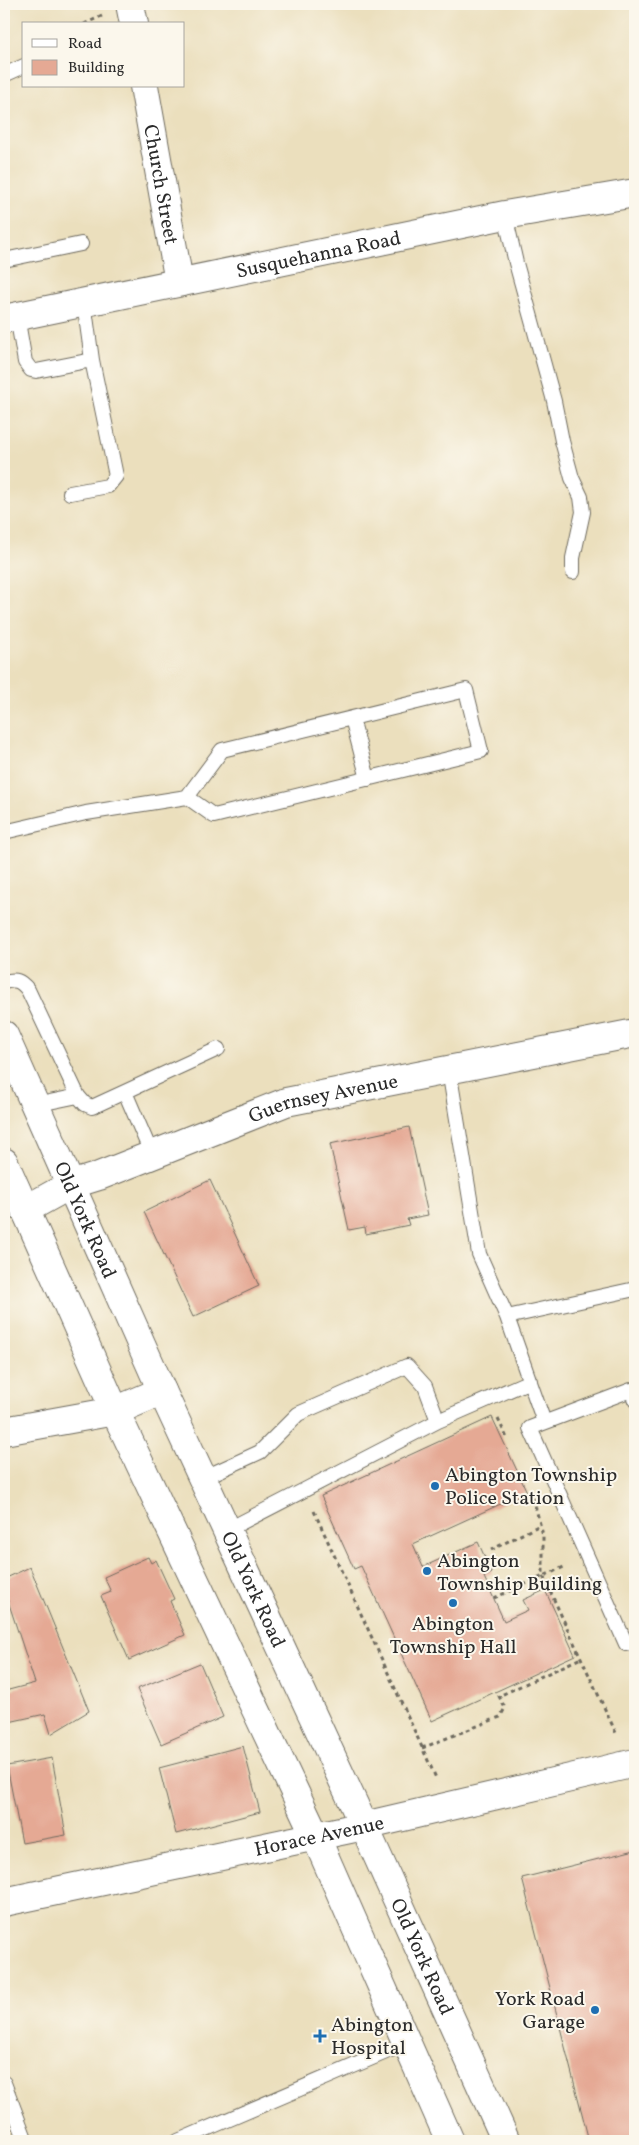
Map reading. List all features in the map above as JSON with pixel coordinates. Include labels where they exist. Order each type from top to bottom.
[{"type":"main road","points":[[130,4],[134,22]]},
{"type":"main road","name":"Church Street","points":[[144,88],[179,282]]},
{"type":"main road","name":"Susquehanna Road","points":[[10,317],[505,215],[635,193]]},
{"type":"main road","name":"Guernsey Avenue","points":[[25,1210],[70,1185],[286,1102],[635,1033]]},
{"type":"main road","name":"Old York Road","points":[[4,1036],[162,1392],[364,1826],[506,2141]]},
{"type":"main road","points":[[4,1162],[115,1411],[315,1835],[450,2141]]},
{"type":"main road","points":[[4,1430],[115,1411],[162,1392]]},
{"type":"main road","name":"Horace Avenue","points":[[6,1907],[635,1763]]},
{"type":"lane","points":[[4,75],[22,67]]},
{"type":"lane","points":[[505,215],[516,263],[554,401],[562,441],[572,478],[581,497],[583,512],[573,558],[573,572]]},
{"type":"lane","points":[[4,260],[80,244]]},
{"type":"lane","points":[[70,493],[108,486],[116,476],[107,425],[92,360],[84,302]]},
{"type":"lane","points":[[10,317],[25,362],[31,370],[36,371],[92,360]]},
{"type":"lane","points":[[4,832],[86,813],[187,797],[214,816],[481,751],[466,690],[222,750],[187,797]]},
{"type":"lane","points":[[352,718],[368,779]]},
{"type":"lane","points":[[4,982],[15,979],[21,982],[28,990],[78,1096],[85,1104],[92,1107],[218,1049]]},
{"type":"lane","points":[[449,1070],[479,1254],[507,1317],[544,1422]]},
{"type":"lane","points":[[125,1092],[152,1155]]},
{"type":"lane","points":[[35,1105],[78,1096]]},
{"type":"lane","points":[[507,1317],[635,1290]]},
{"type":"lane","points":[[202,1478],[260,1452],[298,1414],[407,1366],[425,1386],[438,1421]]},
{"type":"lane","points":[[227,1530],[438,1421],[530,1381]]},
{"type":"lane","points":[[634,1393],[530,1428],[626,1644],[635,1640]]},
{"type":"lane","points":[[178,2141],[407,2043]]},
{"type":"lane","points":[[4,2083],[26,2141]]},
{"type":"path","points":[[89,22],[103,16]]},
{"type":"path","points":[[496,1415],[508,1440]]},
{"type":"path","points":[[532,1491],[543,1534],[543,1576],[616,1733]]},
{"type":"path","points":[[311,1505],[436,1779]]},
{"type":"path","points":[[491,1550],[540,1525]]},
{"type":"path","points":[[494,1598],[571,1564]]},
{"type":"path","points":[[422,1748],[500,1717],[505,1708],[499,1696],[582,1658]]},
{"type":"building","points":[[409,1127],[428,1215],[407,1219],[409,1225],[366,1234],[365,1227],[349,1230],[330,1144]]},
{"type":"building","points":[[210,1180],[259,1286],[193,1317],[144,1212]]},
{"type":"building","name":"Abington Township Building","points":[[492,1417],[527,1492],[413,1544],[423,1567],[478,1542],[492,1573],[484,1577],[504,1621],[528,1610],[523,1600],[545,1590],[575,1655],[432,1721],[361,1566],[354,1569],[321,1496]]},
{"type":"building","points":[[148,1557],[151,1563],[156,1560],[174,1599],[170,1601],[185,1635],[129,1660],[101,1596],[111,1592],[104,1577]]},
{"type":"building","points":[[30,1567],[89,1711],[51,1734],[45,1714],[9,1722],[5,1691],[35,1683],[4,1589],[4,1579]]},
{"type":"building","points":[[200,1663],[223,1717],[161,1744],[137,1689]]},
{"type":"building","points":[[243,1746],[260,1812],[176,1834],[159,1768]]},
{"type":"building","points":[[52,1758],[66,1835],[22,1843],[7,1766]]},
{"type":"building","name":"York Road Garage","points":[[635,1850],[635,2141],[589,2141],[522,1878]]},
{"type":"place","name":"Abington Township Police Station","points":[[435,1486]]},
{"type":"place","name":"Abington Township Building","points":[[427,1571]]},
{"type":"place","name":"Abington Township Hall","points":[[453,1603]]},
{"type":"place","name":"York Road Garage","points":[[595,2010]]},
{"type":"place","name":"Abington Hospital","points":[[320,2036]]}]
